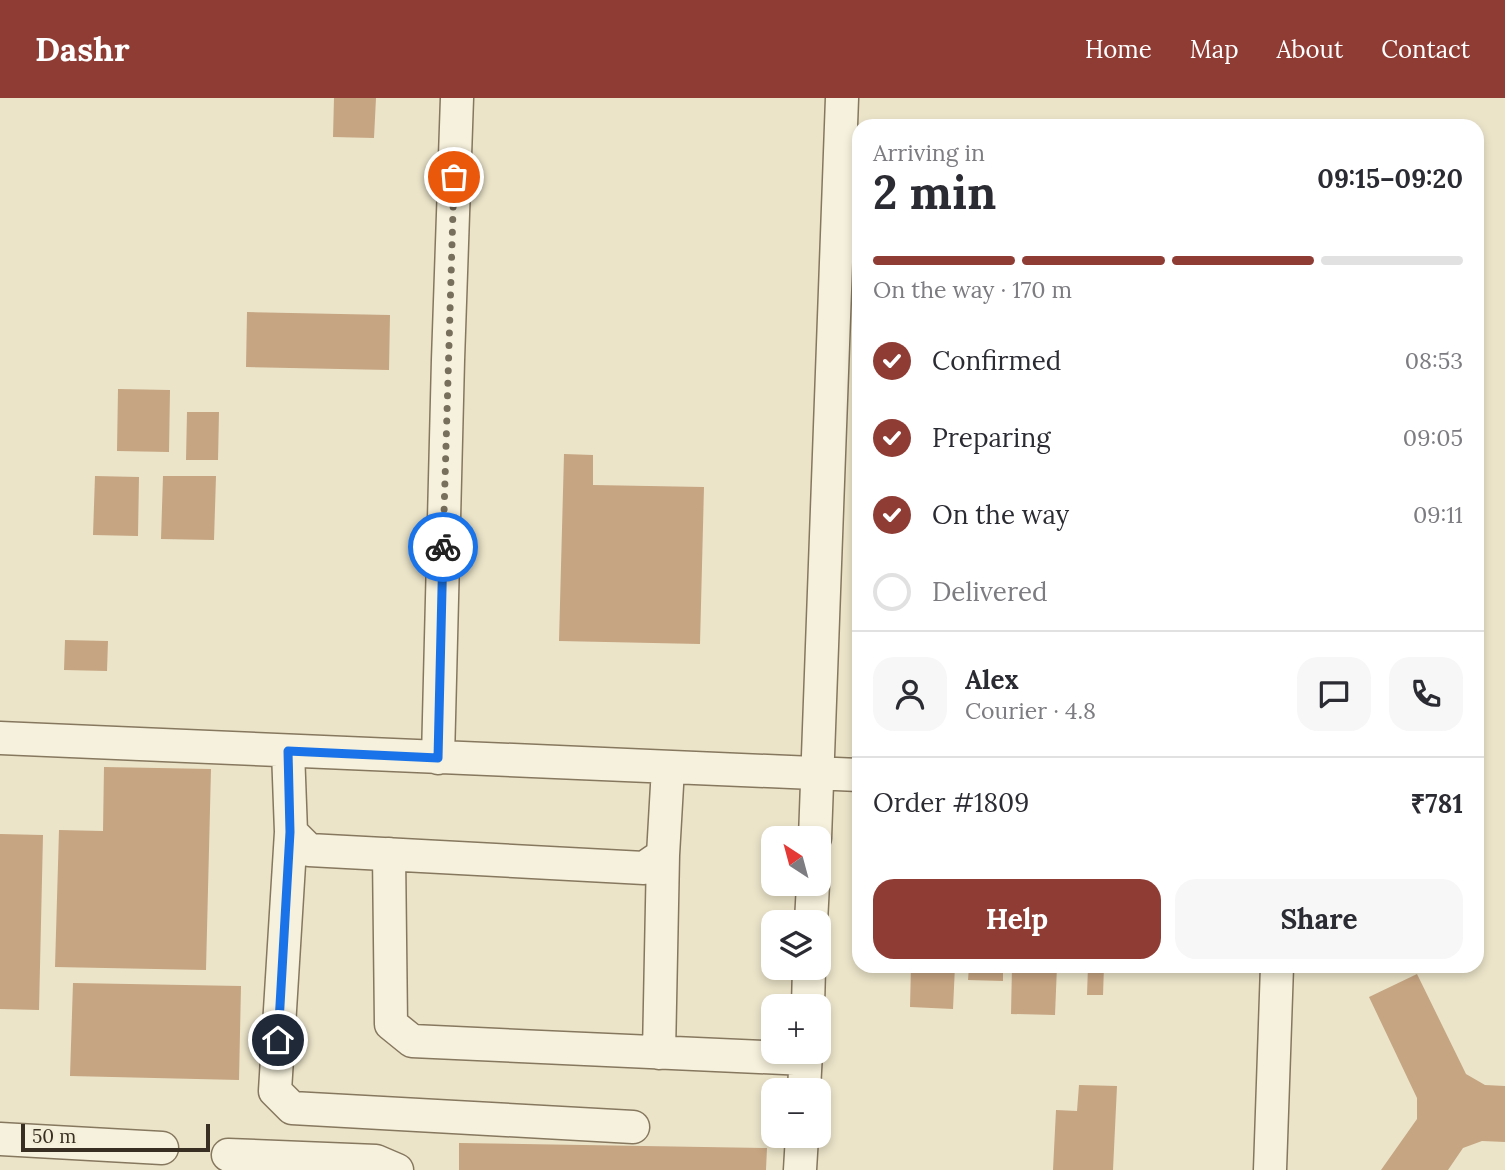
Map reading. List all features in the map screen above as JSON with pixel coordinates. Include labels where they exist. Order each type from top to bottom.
[{"type":"lane","points":[[438,758],[447,360],[457,98]]},
{"type":"lane","points":[[816,826],[842,98]]},
{"type":"lane","points":[[0,738],[852,775]]},
{"type":"lane","points":[[288,751],[290,832],[275,1091],[292,1108],[633,1127]]},
{"type":"lane","points":[[659,1052],[663,855],[668,768]]},
{"type":"lane","points":[[290,832],[309,850],[389,855],[644,868],[663,855]]},
{"type":"lane","points":[[389,855],[391,1024],[412,1041],[659,1052],[805,1067]]},
{"type":"lane","points":[[1270,1170],[1277,973]]},
{"type":"lane","points":[[0,1139],[162,1148]]},
{"type":"lane","points":[[800,1170],[801,1148]]},
{"type":"lane","points":[[228,1155],[376,1161],[397,1170]]},
{"type":"building","points":[[334,98],[376,98],[374,138],[333,137]]},
{"type":"building","points":[[247,312],[390,315],[389,370],[246,367]]},
{"type":"building","points":[[118,389],[170,390],[169,452],[117,451]]},
{"type":"building","points":[[187,412],[219,412],[218,460],[186,460]]},
{"type":"building","points":[[564,454],[593,455],[593,485],[704,487],[700,644],[559,641]]},
{"type":"building","points":[[95,476],[139,477],[138,536],[93,535]]},
{"type":"building","points":[[163,476],[216,476],[214,540],[161,539]]},
{"type":"building","points":[[65,640],[108,641],[107,671],[64,670]]},
{"type":"building","points":[[104,767],[211,769],[206,970],[55,967],[59,830],[103,831]]},
{"type":"building","points":[[0,834],[43,835],[39,1010],[0,1009]]},
{"type":"building","points":[[911,973],[955,973],[953,1009],[910,1007]]},
{"type":"building","points":[[968,973],[1003,973],[1003,981],[968,980]]},
{"type":"building","points":[[1012,973],[1057,973],[1055,1015],[1011,1014]]},
{"type":"building","points":[[1088,973],[1104,973],[1103,995],[1087,995]]},
{"type":"building","points":[[1417,974],[1466,1074],[1485,1085],[1505,1086],[1505,1142],[1482,1141],[1463,1148],[1448,1170],[1381,1170],[1417,1119],[1417,1098],[1369,997]]},
{"type":"building","points":[[73,983],[241,986],[239,1080],[70,1076]]},
{"type":"building","points":[[1079,1085],[1117,1086],[1113,1170],[1053,1170],[1056,1110],[1077,1111]]},
{"type":"building","points":[[459,1143],[767,1148],[766,1170],[459,1170]]},
{"type":"way so far","points":[[443,547],[454,177]]},
{"type":"route","points":[[278,1040],[290,832],[288,751],[438,758],[443,547]]}]
